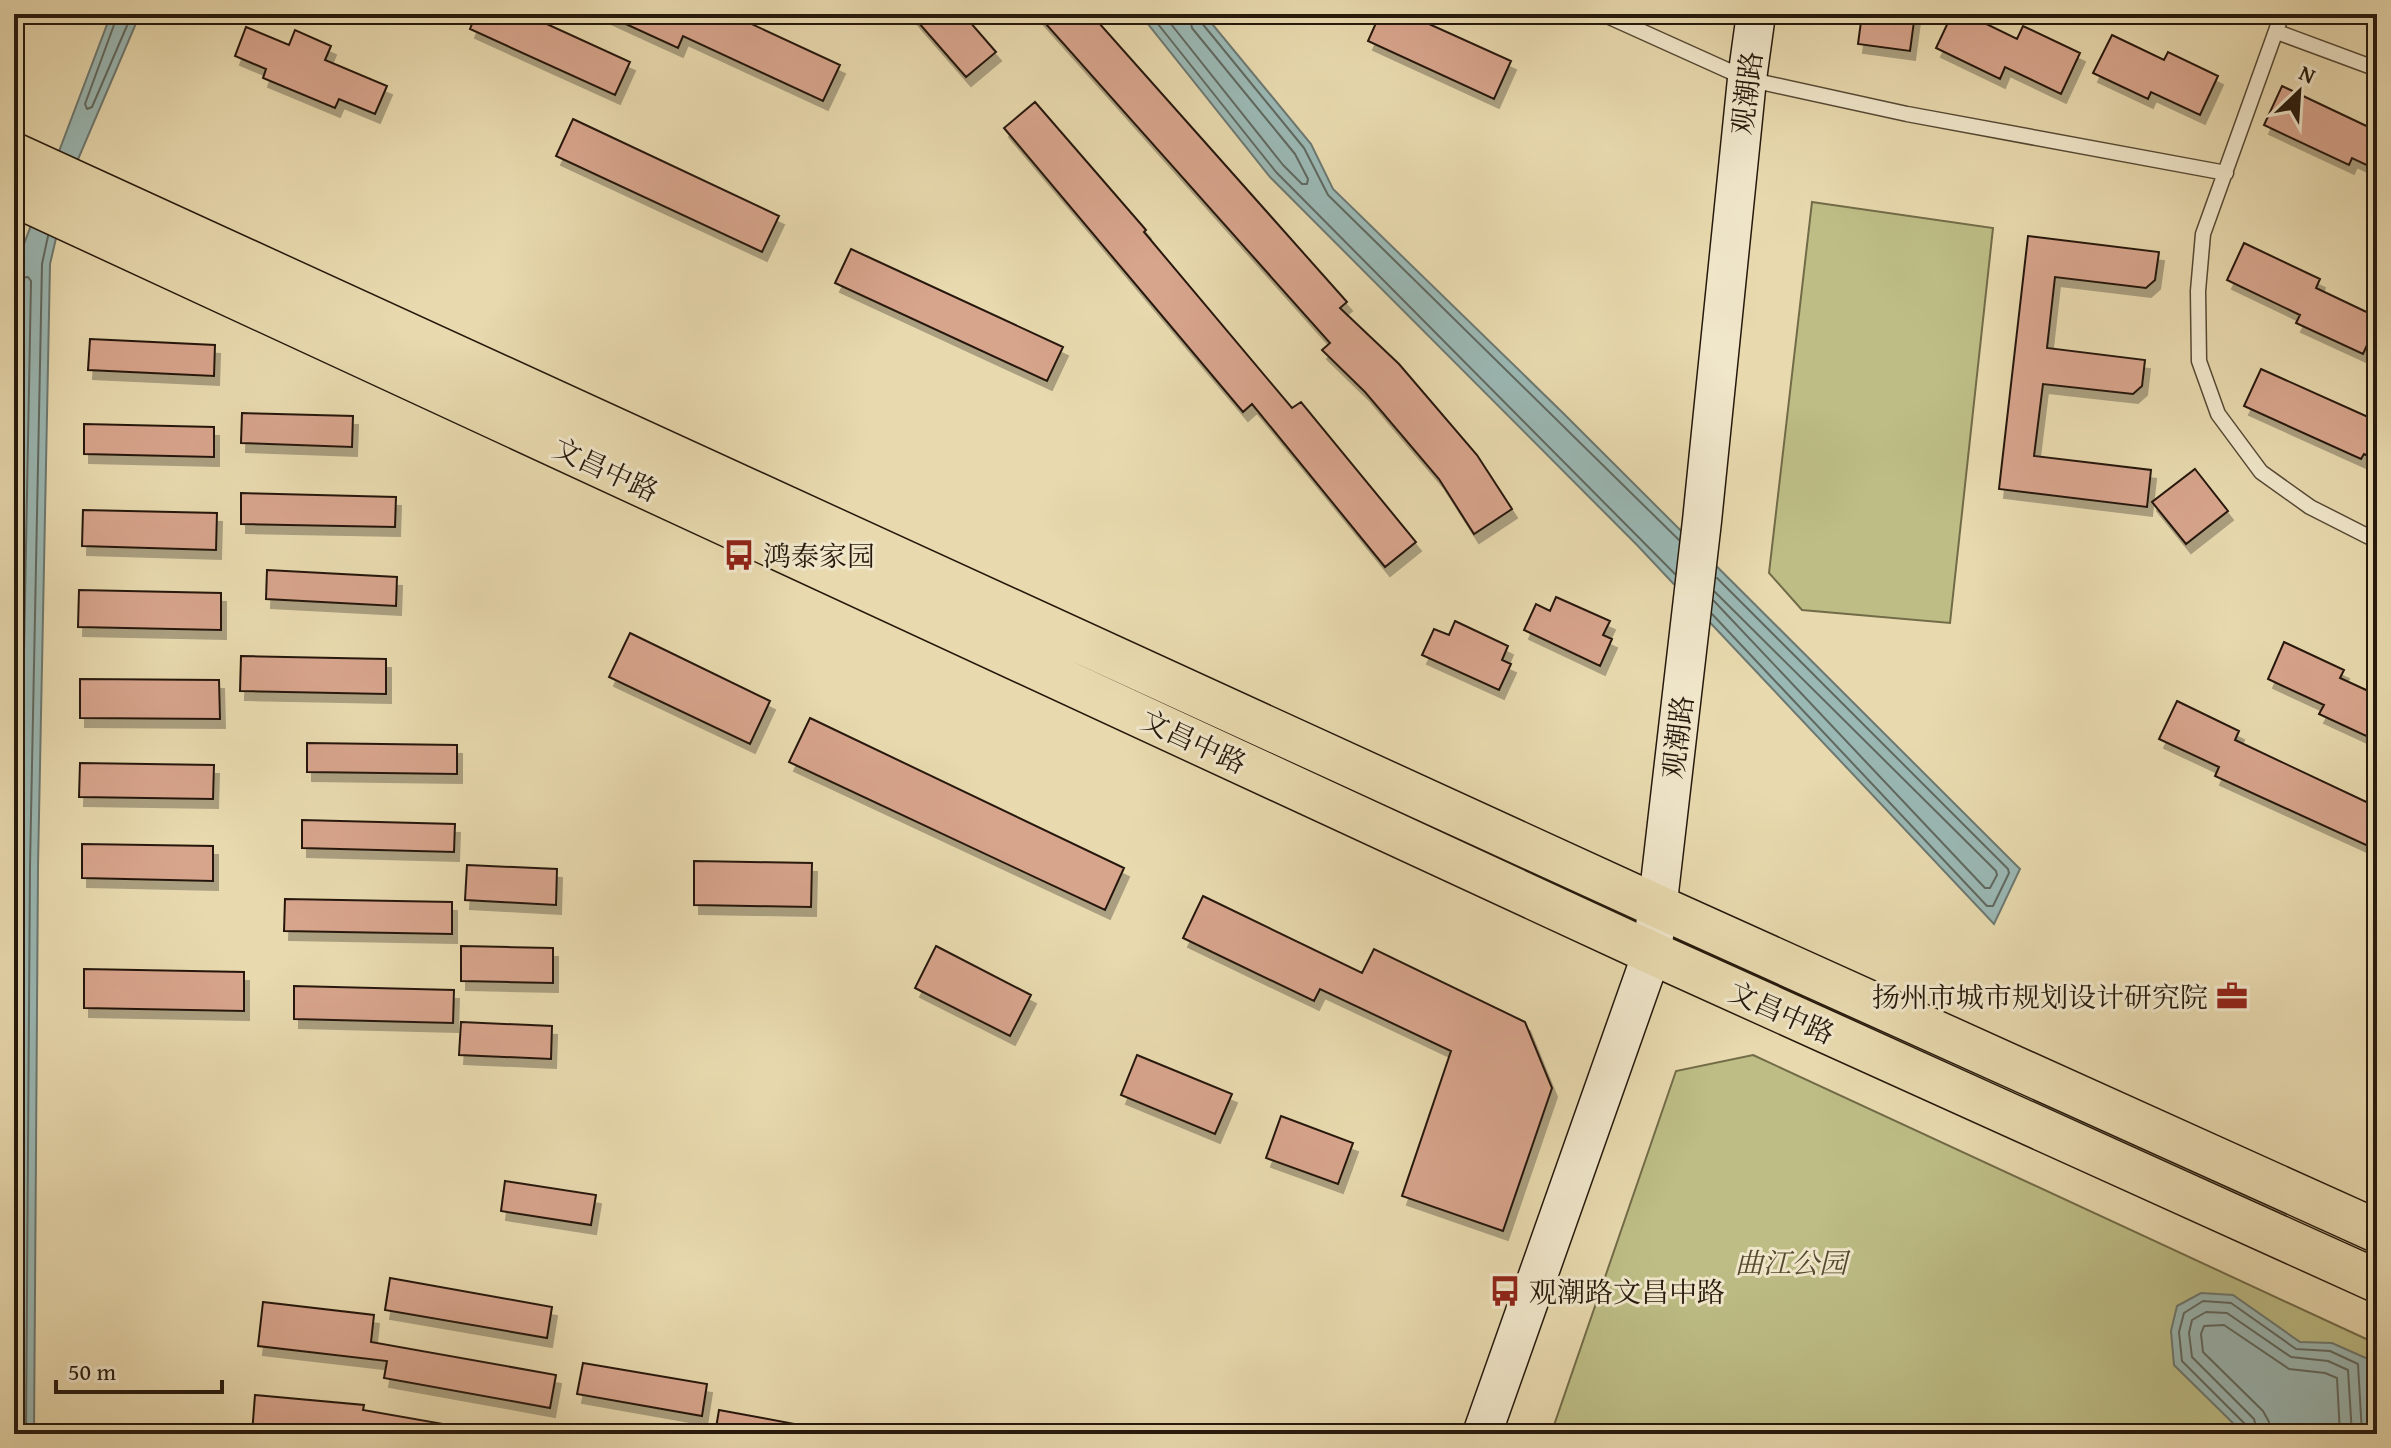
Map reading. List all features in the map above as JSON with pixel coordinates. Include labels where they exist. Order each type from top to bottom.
[{"type":"main road","name":"文昌中路","points":[[16,168],[86,208],[1652,953],[2377,1281]]},
{"type":"main road","name":"文昌中路","points":[[86,208],[1657,906],[2377,1231]]},
{"type":"street","name":"观潮路","points":[[1482,1434],[1652,953],[1756,14]]},
{"type":"lane","points":[[1603,14],[1747,79],[1907,114],[2226,173]]},
{"type":"lane","points":[[2282,14],[2203,234],[2198,291],[2199,361],[2218,414],[2261,472],[2310,507],[2377,541]]},
{"type":"lane","points":[[2277,32],[2377,69]]},
{"type":"green space","points":[[1812,202],[1993,228],[1950,623],[1802,610],[1769,573]]},
{"type":"green space","name":"曲江公园","points":[[1753,1055],[2377,1344],[2377,1434],[1551,1434],[1676,1071]]},
{"type":"water","points":[[111,14],[140,14],[70,178],[50,264],[38,866],[34,1434],[14,1434],[16,265]]},
{"type":"water","points":[[1140,14],[1204,14],[1311,144],[1333,189],[1563,413],[2020,869],[1994,924],[1637,545],[1270,177]]},
{"type":"water","points":[[2201,1293],[2233,1295],[2300,1342],[2332,1343],[2368,1359],[2370,1434],[2244,1434],[2174,1365],[2171,1331],[2177,1306]]},
{"type":"building","points":[[476,14],[525,14],[630,62],[615,95],[470,29]]},
{"type":"building","points":[[604,14],[730,14],[840,65],[823,101],[683,36],[678,48]]},
{"type":"building","points":[[911,14],[963,14],[996,52],[966,77]]},
{"type":"building","points":[[1037,14],[1091,14],[1347,302],[1340,308],[1399,364],[1477,455],[1512,509],[1474,534],[1439,479],[1365,392],[1322,350],[1330,343]]},
{"type":"building","points":[[1380,14],[1407,14],[1511,61],[1494,99],[1368,41]]},
{"type":"building","points":[[1862,14],[1915,14],[1910,51],[1858,44]]},
{"type":"building","points":[[1952,14],[1966,14],[2017,39],[2023,26],[2080,53],[2061,94],[2005,67],[2000,79],[1936,48]]},
{"type":"building","points":[[246,27],[289,45],[295,30],[331,46],[325,60],[387,86],[375,114],[339,99],[335,108],[263,78],[266,69],[235,56]]},
{"type":"building","points":[[2112,35],[2164,60],[2168,52],[2218,76],[2200,115],[2151,92],[2148,99],[2093,73]]},
{"type":"building","points":[[2282,86],[2377,131],[2377,170],[2352,158],[2349,165],[2264,125]]},
{"type":"building","points":[[1035,102],[1146,230],[1144,232],[1292,408],[1301,402],[1416,542],[1385,567],[1252,404],[1243,412],[1004,128]]},
{"type":"building","points":[[573,119],[779,216],[762,252],[556,156]]},
{"type":"building","points":[[2028,236],[2159,252],[2155,280],[2146,288],[2055,277],[2047,348],[2145,360],[2142,386],[2133,394],[2043,384],[2034,456],[2151,470],[2147,507],[1999,489]]},
{"type":"building","points":[[2244,243],[2320,279],[2316,288],[2377,317],[2377,349],[2367,345],[2363,354],[2296,323],[2300,315],[2227,280]]},
{"type":"building","points":[[851,249],[1063,347],[1047,381],[835,283]]},
{"type":"building","points":[[90,339],[215,345],[214,376],[88,370]]},
{"type":"building","points":[[2261,369],[2377,421],[2377,460],[2364,454],[2361,459],[2244,406]]},
{"type":"building","points":[[242,413],[353,416],[352,447],[241,443]]},
{"type":"building","points":[[84,424],[214,427],[214,457],[84,454]]},
{"type":"building","points":[[2195,469],[2228,511],[2186,544],[2152,502]]},
{"type":"building","points":[[241,493],[396,497],[395,527],[241,524]]},
{"type":"building","points":[[83,510],[217,513],[216,550],[82,546]]},
{"type":"building","points":[[267,570],[397,577],[396,606],[266,599]]},
{"type":"building","points":[[79,590],[221,593],[221,630],[78,627]]},
{"type":"building","points":[[1556,597],[1610,621],[1603,635],[1612,639],[1600,666],[1524,630],[1536,604],[1550,611]]},
{"type":"building","points":[[1455,621],[1508,646],[1502,660],[1511,664],[1499,690],[1422,655],[1434,629],[1449,635]]},
{"type":"building","points":[[630,633],[770,701],[750,744],[609,677]]},
{"type":"building","points":[[2284,642],[2344,670],[2340,678],[2377,695],[2377,741],[2319,714],[2324,705],[2268,679]]},
{"type":"building","points":[[241,656],[386,659],[386,694],[240,691]]},
{"type":"building","points":[[80,679],[219,680],[220,719],[80,718]]},
{"type":"building","points":[[2177,701],[2239,731],[2235,740],[2377,807],[2377,850],[2215,776],[2219,767],[2159,739]]},
{"type":"building","points":[[810,718],[1124,868],[1105,910],[789,762]]},
{"type":"building","points":[[307,743],[457,745],[457,774],[307,772]]},
{"type":"building","points":[[80,763],[214,765],[213,799],[79,797]]},
{"type":"building","points":[[302,820],[455,824],[454,852],[302,848]]},
{"type":"building","points":[[82,844],[213,846],[213,881],[82,878]]},
{"type":"building","points":[[694,861],[812,863],[811,907],[694,905]]},
{"type":"building","points":[[467,865],[557,869],[556,905],[465,900]]},
{"type":"building","points":[[1203,896],[1362,973],[1374,949],[1525,1022],[1552,1088],[1503,1231],[1402,1196],[1451,1051],[1320,989],[1314,1001],[1183,938]]},
{"type":"building","points":[[285,899],[452,902],[452,934],[284,931]]},
{"type":"building","points":[[461,946],[553,948],[553,983],[461,981]]},
{"type":"building","points":[[936,946],[1031,995],[1010,1036],[915,988]]},
{"type":"building","points":[[84,969],[244,972],[244,1011],[84,1008]]},
{"type":"building","points":[[294,986],[454,990],[453,1023],[294,1019]]},
{"type":"building","points":[[461,1022],[552,1026],[551,1059],[459,1055]]},
{"type":"building","points":[[1137,1055],[1232,1094],[1215,1134],[1121,1095]]},
{"type":"building","points":[[1281,1116],[1353,1143],[1338,1184],[1266,1158]]},
{"type":"building","points":[[505,1181],[596,1195],[591,1225],[501,1211]]},
{"type":"building","points":[[390,1278],[552,1307],[547,1338],[385,1310]]},
{"type":"building","points":[[263,1302],[374,1315],[371,1342],[556,1375],[550,1408],[384,1378],[387,1361],[258,1346]]},
{"type":"building","points":[[583,1363],[707,1384],[702,1416],[577,1394]]},
{"type":"building","points":[[255,1395],[364,1405],[363,1410],[449,1425],[448,1434],[252,1434]]},
{"type":"building","points":[[719,1410],[800,1425],[799,1434],[715,1434]]},
{"type":"place","name":"鸿泰家园","points":[[739,555]]},
{"type":"place","name":"扬州市城市规划设计研究院","points":[[2232,996]]},
{"type":"place","name":"观潮路文昌中路","points":[[1505,1291]]}]
